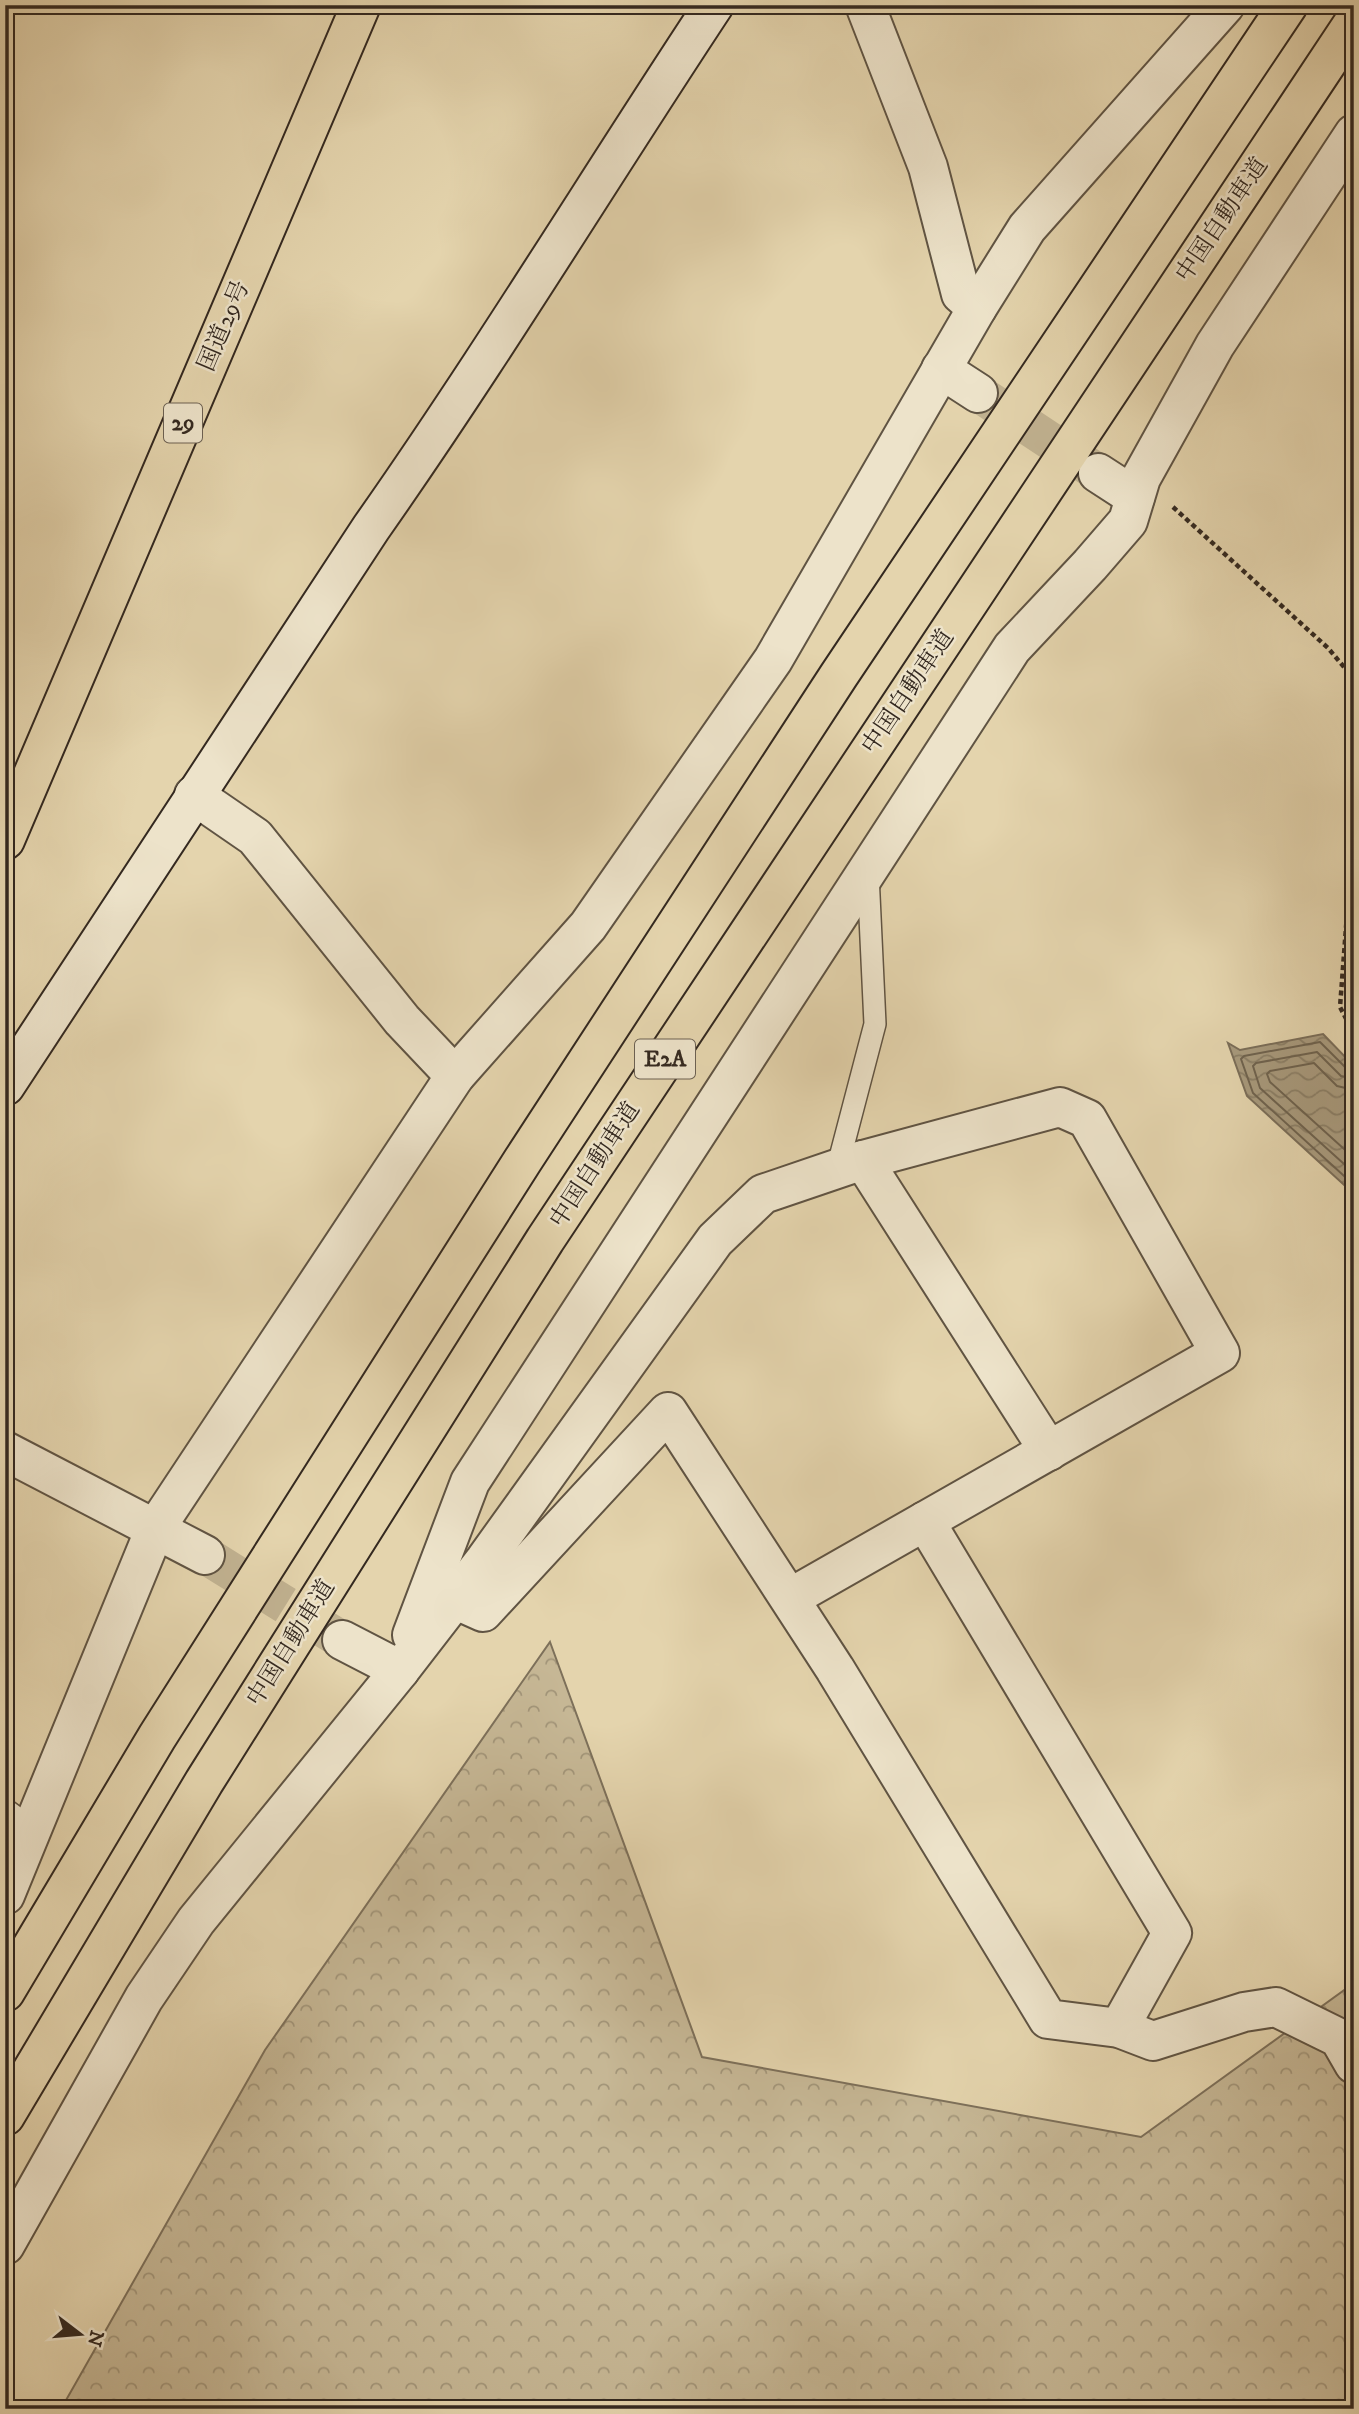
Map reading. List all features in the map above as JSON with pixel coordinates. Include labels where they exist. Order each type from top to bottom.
[{"type":"highway","name":"国道29号","points":[[5,840],[361,5]]},
{"type":"highway","name":"E2A","points":[[5,1992],[157,1737],[538,1137],[839,676],[1287,5]]},
{"type":"highway","name":"中国自動車道","points":[[5,2116],[204,1782],[545,1240],[1354,22]]},
{"type":"street","points":[[5,1086],[194,795],[430,443],[714,5]]},
{"type":"street","points":[[865,5],[928,167],[961,294],[977,308]]},
{"type":"street","points":[[5,1895],[19,1819],[155,1529],[455,1076],[588,926],[773,660],[977,308],[1027,228],[1225,5]]},
{"type":"street","points":[[400,1670],[470,1482],[1012,648],[1128,521],[1138,487],[1215,345],[1354,134]]},
{"type":"street","points":[[942,369],[978,393]]},
{"type":"street","points":[[1098,473],[1138,487]]},
{"type":"street","points":[[194,795],[255,837],[402,1020],[455,1076]]},
{"type":"street","points":[[5,2245],[144,1998],[196,1921],[400,1670],[715,1240],[763,1194],[850,1165],[1060,1107],[1087,1119],[1220,1353],[790,1598]]},
{"type":"street","points":[[850,1165],[1049,1451]]},
{"type":"street","points":[[454,1599],[483,1612],[668,1412],[790,1598],[1048,2019],[1119,2028],[1153,2041],[1244,2012],[1276,2007],[1339,2038],[1354,2064]]},
{"type":"street","points":[[5,1451],[205,1555]]},
{"type":"street","points":[[925,1521],[1172,1933],[1119,2028]]},
{"type":"street","points":[[342,1640],[400,1670]]},
{"type":"lane","points":[[850,1165],[875,1024],[868,869]]},
{"type":"path","points":[[1138,487],[1328,648],[1354,679]]},
{"type":"path","points":[[1354,821],[1340,1007],[1354,1034]]},
{"type":"green space","points":[[550,1642],[702,2057],[1141,2137],[1354,1983],[1354,2409],[61,2409],[265,2050]]},
{"type":"water","points":[[1323,1034],[1353,1065],[1351,1092],[1354,1097],[1354,1194],[1247,1096],[1228,1043],[1240,1050]]},
{"type":"tunnel","points":[[978,393],[1097,472]]},
{"type":"tunnel","points":[[205,1555],[342,1640]]}]
